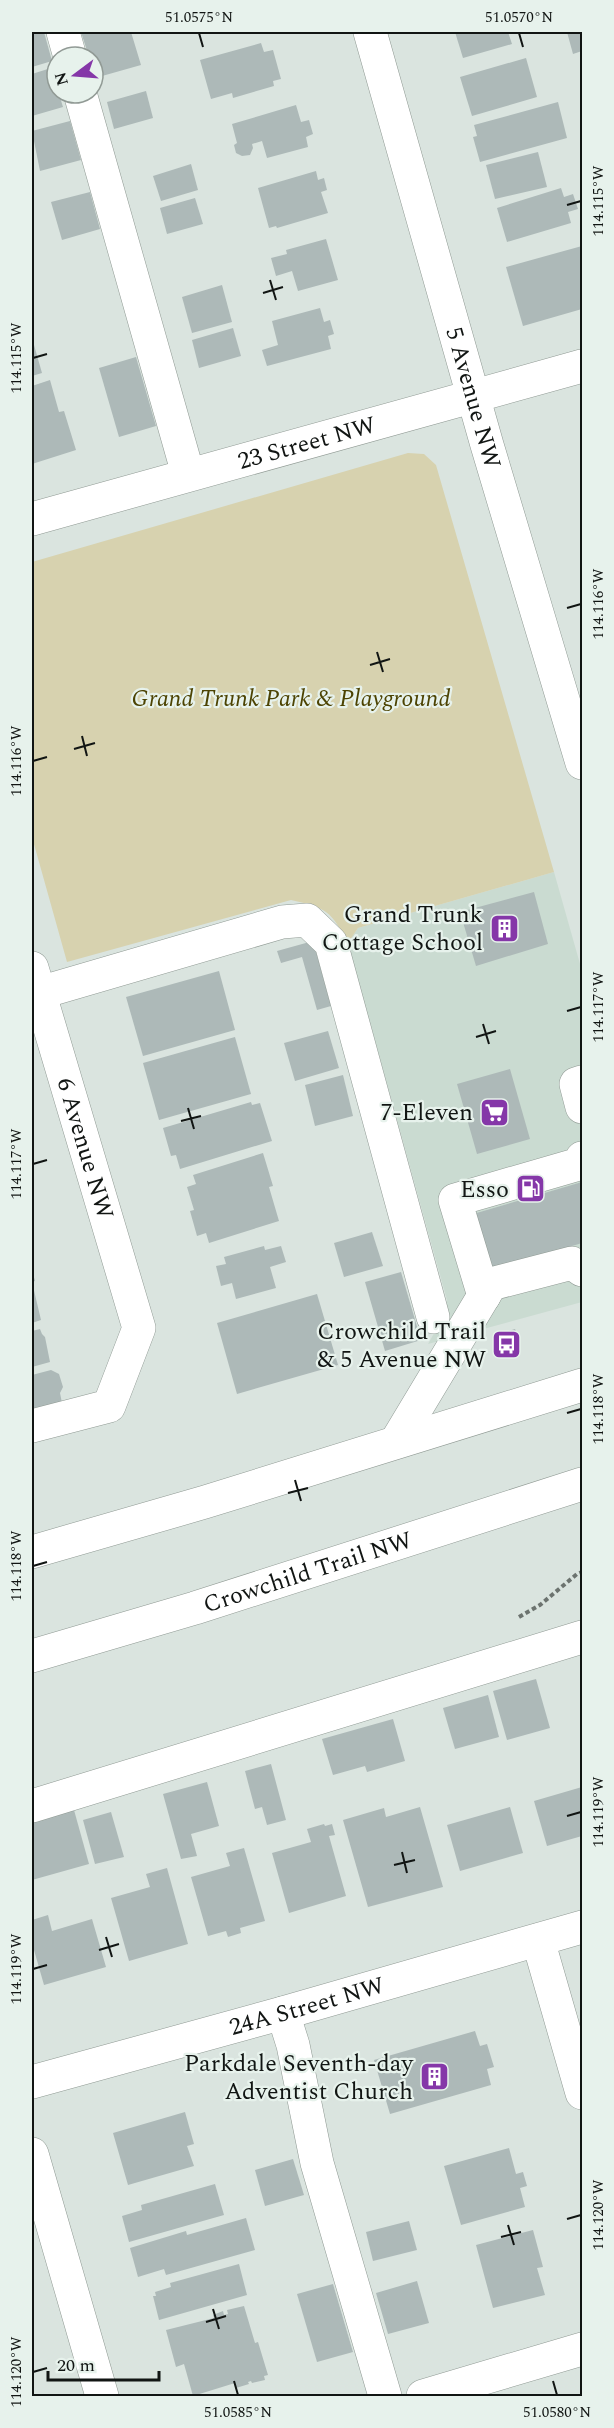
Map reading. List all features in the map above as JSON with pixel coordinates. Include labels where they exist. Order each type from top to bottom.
[{"type":"main road","name":"5 Avenue NW","points":[[370,32],[473,397],[582,763]]},
{"type":"main road","points":[[83,105],[188,474]]},
{"type":"main road","name":"23 Street NW","points":[[32,519],[582,366]]},
{"type":"main road","points":[[35,981],[282,922],[307,920],[331,943],[433,1317]]},
{"type":"main road","name":"6 Avenue NW","points":[[32,1426],[109,1406],[140,1328],[35,981]]},
{"type":"main road","points":[[582,1082],[576,1084],[582,1107]]},
{"type":"main road","points":[[484,1296],[455,1200],[579,1164],[582,1158]]},
{"type":"main road","points":[[396,1442],[491,1284],[579,1264]]},
{"type":"main road","points":[[32,1552],[205,1502],[582,1385]]},
{"type":"main road","name":"Crowchild Trail NW","points":[[32,1656],[195,1608],[582,1484]]},
{"type":"main road","points":[[537,1497],[582,1498]]},
{"type":"main road","points":[[32,1806],[582,1637]]},
{"type":"main road","name":"24A Street NW","points":[[32,2082],[582,1927]]},
{"type":"main road","points":[[538,1940],[582,2093]]},
{"type":"main road","points":[[283,2013],[293,2045],[317,2163],[385,2397]]},
{"type":"main road","points":[[32,2154],[102,2397]]},
{"type":"main road","points":[[423,2397],[582,2349]]},
{"type":"shaded area","points":[[554,872],[582,971],[582,1302],[428,1344],[446,1312],[447,1300],[348,943],[358,928]]},
{"type":"green space","name":"Grand Trunk Park & Playground","points":[[408,453],[424,454],[436,465],[554,872],[358,928],[348,943],[327,912],[291,900],[67,962],[32,837],[32,562]]},
{"type":"building","points":[[32,32],[44,32],[48,45],[45,45],[45,63],[32,67]]},
{"type":"building","points":[[81,32],[131,32],[141,65],[105,75],[105,45],[85,45]]},
{"type":"building","points":[[455,32],[508,32],[512,44],[463,58]]},
{"type":"building","points":[[567,32],[582,32],[582,51],[573,54]]},
{"type":"building","points":[[261,43],[264,52],[273,50],[281,79],[273,81],[274,86],[233,98],[232,93],[211,99],[200,60]]},
{"type":"building","points":[[526,58],[537,97],[472,116],[460,77]]},
{"type":"building","points":[[45,70],[45,105],[62,105],[63,107],[32,116],[32,74]]},
{"type":"building","points":[[146,91],[153,118],[114,129],[107,102]]},
{"type":"building","points":[[558,102],[567,138],[480,162],[473,137],[477,136],[474,125]]},
{"type":"building","points":[[296,105],[301,122],[309,120],[313,134],[306,137],[308,147],[267,158],[262,141],[252,144],[250,155],[242,156],[236,153],[234,145],[237,143],[232,124]]},
{"type":"building","points":[[70,121],[81,160],[40,171],[32,131]]},
{"type":"building","points":[[538,152],[547,187],[495,199],[486,165]]},
{"type":"building","points":[[191,164],[198,190],[161,201],[153,176]]},
{"type":"building","points":[[316,171],[318,180],[324,178],[327,190],[321,192],[328,213],[277,228],[276,226],[269,228],[258,188]]},
{"type":"building","points":[[561,188],[564,197],[573,194],[578,209],[568,212],[571,223],[507,242],[497,208]]},
{"type":"building","points":[[90,192],[100,229],[62,240],[51,202]]},
{"type":"building","points":[[195,198],[203,224],[167,234],[160,208]]},
{"type":"building","points":[[326,239],[338,280],[298,291],[292,271],[276,276],[271,258],[287,254],[286,250]]},
{"type":"building","points":[[582,246],[582,309],[523,326],[506,267]]},
{"type":"building","points":[[222,285],[232,322],[192,333],[182,297]]},
{"type":"building","points":[[320,308],[324,322],[330,320],[334,334],[328,336],[331,349],[267,366],[262,350],[278,345],[272,321]]},
{"type":"building","points":[[233,328],[241,356],[199,368],[192,340]]},
{"type":"building","points":[[32,338],[42,373],[32,376]]},
{"type":"building","points":[[136,357],[156,426],[119,437],[99,368]]},
{"type":"building","points":[[50,380],[59,412],[64,411],[76,450],[32,464],[32,386]]},
{"type":"building","name":"Grand Trunk Cottage School","points":[[534,892],[548,944],[476,966],[460,912]]},
{"type":"building","points":[[313,941],[331,1006],[317,1010],[302,957],[281,963],[277,951]]},
{"type":"building","points":[[219,971],[235,1030],[143,1056],[126,997]]},
{"type":"building","points":[[328,1031],[339,1068],[295,1081],[284,1043]]},
{"type":"building","points":[[235,1037],[251,1094],[159,1120],[143,1063]]},
{"type":"building","name":"7-Eleven","points":[[510,1069],[530,1139],[477,1154],[457,1084]]},
{"type":"building","points":[[343,1075],[353,1116],[315,1126],[305,1085]]},
{"type":"building","points":[[251,1102],[252,1105],[260,1103],[272,1141],[180,1169],[176,1155],[171,1156],[163,1128]]},
{"type":"building","points":[[263,1153],[273,1186],[269,1187],[279,1221],[209,1243],[206,1233],[197,1236],[190,1211],[194,1210],[187,1187],[196,1184],[193,1175]]},
{"type":"building","points":[[582,1182],[582,1243],[479,1274],[463,1217]]},
{"type":"building","points":[[372,1232],[383,1266],[344,1277],[334,1243]]},
{"type":"building","points":[[264,1246],[265,1250],[281,1246],[286,1262],[270,1267],[276,1288],[236,1299],[232,1283],[221,1286],[216,1266],[226,1264],[224,1257]]},
{"type":"building","points":[[401,1272],[421,1340],[385,1351],[365,1282]]},
{"type":"building","points":[[32,1282],[41,1320],[32,1323]]},
{"type":"building","points":[[317,1294],[338,1365],[237,1394],[217,1323]]},
{"type":"building","points":[[40,1329],[45,1337],[50,1362],[32,1367],[32,1331]]},
{"type":"building","points":[[515,1329],[518,1336],[502,1341],[500,1334]]},
{"type":"building","points":[[51,1370],[59,1374],[63,1387],[60,1393],[62,1403],[32,1411],[32,1375]]},
{"type":"building","points":[[536,1679],[550,1728],[507,1740],[493,1691]]},
{"type":"building","points":[[488,1695],[499,1737],[455,1749],[443,1708]]},
{"type":"building","points":[[393,1719],[405,1761],[367,1772],[365,1766],[333,1775],[322,1739]]},
{"type":"building","points":[[271,1764],[286,1820],[267,1825],[262,1807],[255,1809],[245,1771]]},
{"type":"building","points":[[207,1782],[219,1826],[191,1834],[197,1856],[181,1859],[163,1794]]},
{"type":"building","points":[[582,1787],[582,1836],[547,1846],[534,1801]]},
{"type":"building","points":[[420,1807],[443,1887],[368,1907],[343,1820],[384,1808],[386,1817]]},
{"type":"building","points":[[510,1807],[523,1853],[460,1871],[447,1825]]},
{"type":"building","points":[[74,1810],[89,1864],[32,1880],[32,1822]]},
{"type":"building","points":[[111,1812],[124,1857],[95,1864],[83,1820]]},
{"type":"building","points":[[324,1824],[325,1826],[332,1824],[335,1835],[329,1836],[346,1896],[289,1913],[272,1853],[311,1842],[307,1829]]},
{"type":"building","points":[[244,1848],[265,1921],[240,1928],[241,1933],[228,1937],[226,1931],[208,1936],[191,1877],[230,1866],[226,1853]]},
{"type":"building","points":[[167,1868],[188,1944],[129,1961],[111,1898],[150,1887],[146,1874]]},
{"type":"building","points":[[48,1915],[52,1931],[92,1919],[106,1967],[44,1985],[32,1943],[32,1920]]},
{"type":"building","name":"Parkdale Seventh-day Adventist Church","points":[[475,2031],[480,2046],[487,2044],[494,2067],[487,2069],[491,2085],[390,2114],[374,2060]]},
{"type":"building","points":[[185,2112],[194,2144],[187,2146],[194,2166],[128,2185],[113,2133]]},
{"type":"building","points":[[509,2148],[516,2174],[523,2172],[527,2186],[520,2188],[525,2207],[461,2225],[444,2166]]},
{"type":"building","points":[[293,2159],[304,2195],[265,2206],[255,2170]]},
{"type":"building","points":[[215,2184],[224,2215],[129,2242],[122,2216],[142,2210],[141,2205]]},
{"type":"building","points":[[246,2218],[255,2250],[166,2275],[164,2269],[138,2277],[130,2248],[186,2231],[187,2235]]},
{"type":"building","points":[[409,2221],[417,2250],[373,2261],[366,2232]]},
{"type":"building","points":[[533,2230],[543,2267],[537,2268],[545,2295],[493,2308],[476,2245]]},
{"type":"building","points":[[239,2264],[247,2295],[159,2320],[153,2296],[156,2296],[155,2292],[171,2287],[170,2283]]},
{"type":"building","points":[[417,2281],[429,2323],[388,2334],[376,2293]]},
{"type":"building","points":[[333,2284],[353,2352],[317,2362],[297,2294]]},
{"type":"building","points":[[244,2306],[268,2375],[264,2376],[265,2380],[252,2383],[251,2381],[248,2382],[249,2384],[236,2388],[235,2383],[193,2396],[184,2364],[176,2367],[166,2330],[214,2318],[213,2315],[223,2311],[224,2315],[228,2314],[227,2310]]},
{"type":"place","name":"Grand Trunk Cottage School","points":[[504,928]]},
{"type":"place","name":"7-Eleven","points":[[494,1112]]},
{"type":"place","name":"Esso","points":[[530,1189]]},
{"type":"place","name":"Crowchild Trail & 5 Avenue NW","points":[[507,1345]]},
{"type":"place","name":"Parkdale Seventh-day Adventist Church","points":[[434,2077]]}]
